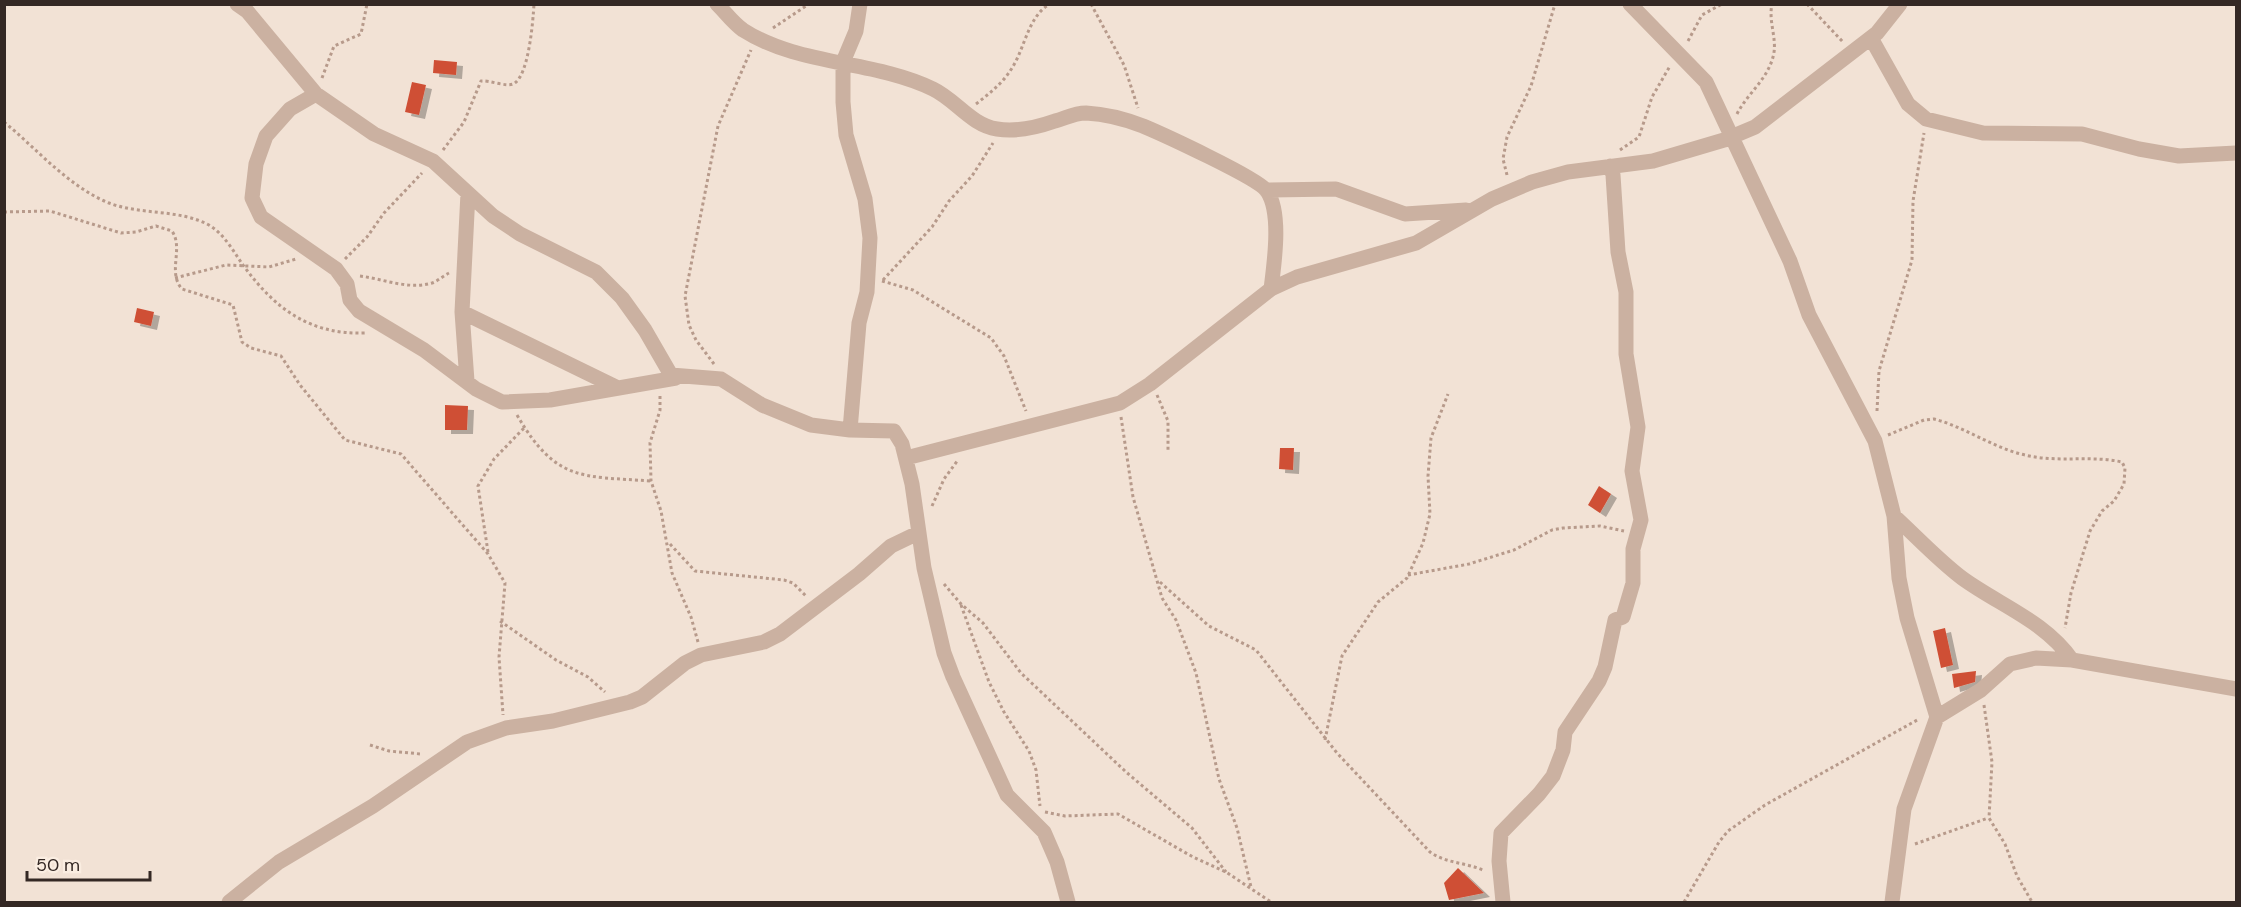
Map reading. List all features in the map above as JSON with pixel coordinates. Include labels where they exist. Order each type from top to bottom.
[{"type":"street","points":[[237,4],[247,11],[316,94],[374,134],[433,161],[493,216],[520,234],[596,272],[622,298],[645,330],[666,371],[676,378]]},
{"type":"street","points":[[717,4],[738,26],[760,38],[811,56],[843,62],[919,83],[934,90],[978,122],[1000,129],[1044,124],[1085,113],[1106,115],[1145,127],[1236,170],[1266,190],[1272,204],[1276,253],[1271,289]]},
{"type":"street","points":[[850,430],[860,323],[867,292],[869,219],[846,135],[843,62],[856,31],[860,4]]},
{"type":"street","points":[[1630,4],[1677,55],[1706,82],[1790,261],[1809,315],[1875,441],[1894,516],[1899,578],[1907,618],[1937,714],[1904,809],[1892,903]]},
{"type":"street","points":[[906,458],[1120,403],[1150,384],[1271,289],[1326,267],[1416,243],[1472,209],[1512,189],[1568,172],[1653,160],[1728,132],[1755,128],[1871,38],[1900,4]]},
{"type":"street","points":[[1871,38],[1908,104],[1926,119],[1983,133],[2082,134],[2139,149],[2179,156],[2236,153]]},
{"type":"street","points":[[316,94],[290,109],[266,136],[256,164],[252,198],[261,217],[334,268],[347,284],[350,300],[359,311],[424,350],[467,381],[502,402],[532,402],[676,378],[721,379],[762,405],[811,425],[850,430],[894,431],[902,444],[912,484],[924,568],[944,653],[1007,795],[1044,832],[1057,862],[1068,903]]},
{"type":"street","points":[[1502,896],[1499,861],[1502,833],[1553,776],[1563,750],[1565,732],[1599,681],[1610,648],[1615,620],[1623,617],[1633,583],[1633,549],[1641,520],[1632,471],[1638,427],[1626,354],[1626,292],[1618,252],[1613,175],[1610,166]]},
{"type":"street","points":[[1266,190],[1336,189],[1405,214],[1472,209]]},
{"type":"street","points":[[467,381],[462,275],[468,193]]},
{"type":"street","points":[[462,312],[618,388]]},
{"type":"street","points":[[1894,516],[1962,578],[2048,632],[2061,644],[2072,660]]},
{"type":"street","points":[[229,903],[279,862],[373,806],[449,752],[467,742],[506,728],[553,721],[616,706],[642,697],[685,663],[701,655],[764,642],[859,574],[891,546],[918,533]]},
{"type":"street","points":[[1937,714],[1982,689],[2010,664],[2036,658],[2072,660],[2236,689]]},
{"type":"path","points":[[316,94],[334,46],[361,34],[367,4]]},
{"type":"path","points":[[334,268],[433,161],[464,122],[481,81],[510,85],[516,81],[527,58],[534,4]]},
{"type":"path","points":[[721,379],[718,369],[696,340],[689,325],[685,296],[718,126],[748,54],[760,38],[781,21],[809,4]]},
{"type":"path","points":[[965,112],[997,88],[1018,58],[1038,14],[1050,4]]},
{"type":"path","points":[[1091,4],[1124,64],[1145,127]]},
{"type":"path","points":[[1512,189],[1503,159],[1507,137],[1531,86],[1555,4]]},
{"type":"path","points":[[1610,166],[1623,146],[1639,136],[1652,97],[1702,15],[1722,4]]},
{"type":"path","points":[[1728,132],[1733,120],[1767,72],[1773,58],[1772,4]]},
{"type":"path","points":[[1807,4],[1852,52]]},
{"type":"path","points":[[1868,426],[1878,409],[1879,371],[1912,260],[1913,201],[1926,119]]},
{"type":"path","points":[[4,122],[90,194],[111,204],[208,224],[227,241],[243,266],[274,299],[307,323],[340,333],[371,333]]},
{"type":"path","points":[[867,292],[882,281],[932,227],[949,201],[972,176],[1000,129]]},
{"type":"path","points":[[4,212],[50,212],[121,233],[136,232],[156,226],[172,231],[177,244],[175,278],[182,289],[233,305],[242,342],[251,348],[281,356],[300,385],[345,440],[401,454],[488,554],[505,583],[505,606],[500,621],[500,700],[506,728]]},
{"type":"path","points":[[175,278],[208,268],[269,267],[296,259],[410,286],[436,282],[450,273],[462,275]]},
{"type":"path","points":[[882,281],[913,290],[991,338],[1004,356],[1013,375],[1031,427]]},
{"type":"path","points":[[660,382],[660,410],[650,442],[651,481],[662,511],[672,573],[691,617],[701,655]]},
{"type":"path","points":[[1150,384],[1168,421],[1168,451]]},
{"type":"path","points":[[1325,740],[1342,656],[1378,602],[1408,575],[1428,529],[1431,438],[1448,394]]},
{"type":"path","points":[[502,402],[516,414],[538,447],[570,473],[651,481]]},
{"type":"path","points":[[1120,403],[1132,497],[1162,598],[1176,620],[1196,674],[1220,779],[1237,828],[1251,887]]},
{"type":"path","points":[[1875,441],[1929,419],[2021,455],[2066,460],[2095,458],[2122,462],[2125,468],[2124,484],[2114,501],[2102,511],[2090,531],[2071,593],[2061,644]]},
{"type":"path","points":[[488,554],[478,486],[494,459],[524,428]]},
{"type":"path","points":[[918,533],[944,479],[978,440]]},
{"type":"path","points":[[1408,575],[1469,564],[1514,549],[1552,530],[1563,528],[1600,526],[1637,534]]},
{"type":"path","points":[[668,542],[695,571],[784,580],[793,583],[816,605]]},
{"type":"path","points":[[924,568],[945,585],[983,623],[1021,673],[1042,694],[1192,828],[1226,872]]},
{"type":"path","points":[[1158,581],[1209,626],[1256,650],[1325,740],[1430,852],[1448,862],[1462,862],[1485,871],[1502,896]]},
{"type":"path","points":[[961,603],[990,682],[1004,712],[1029,751],[1036,770],[1044,832]]},
{"type":"path","points":[[500,621],[556,660],[588,677],[601,687],[616,706]]},
{"type":"path","points":[[1982,689],[1992,762],[1989,818],[2005,844],[2017,876],[2032,903]]},
{"type":"path","points":[[1684,903],[1719,842],[1728,831],[1765,805],[1937,714]]},
{"type":"path","points":[[370,745],[404,754],[449,752]]},
{"type":"path","points":[[1041,811],[1065,816],[1118,814],[1193,857],[1226,872],[1251,887],[1271,903]]},
{"type":"path","points":[[1897,852],[1928,838],[1989,818]]},
{"type":"building","points":[[434,60],[457,62],[456,75],[433,73]]},
{"type":"building","points":[[412,82],[426,85],[419,115],[405,112]]},
{"type":"building","points":[[137,308],[154,312],[151,326],[134,322]]},
{"type":"building","points":[[445,405],[468,406],[467,430],[445,430]]},
{"type":"building","points":[[1280,448],[1294,448],[1293,470],[1279,469]]},
{"type":"building","points":[[1599,486],[1611,494],[1600,513],[1588,505]]},
{"type":"building","points":[[1945,628],[1953,665],[1941,668],[1933,631]]},
{"type":"building","points":[[1976,671],[1975,682],[1954,688],[1952,674]]},
{"type":"building","points":[[1458,868],[1484,893],[1449,900],[1444,883]]}]
